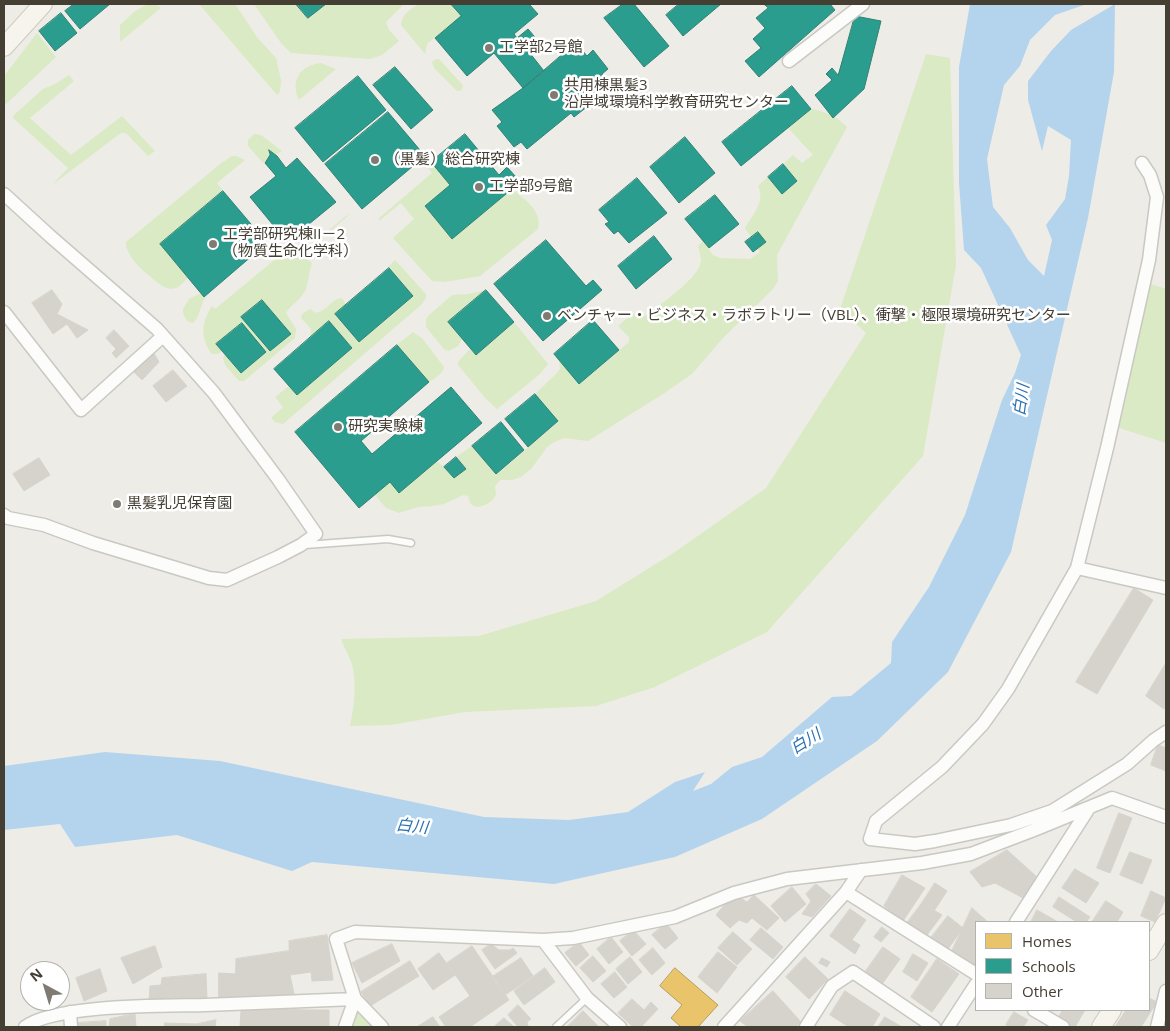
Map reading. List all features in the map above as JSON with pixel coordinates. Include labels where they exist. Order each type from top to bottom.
[{"type":"main road","points":[[4,47],[43,4]]},
{"type":"main road","points":[[1150,949],[1166,922]]},
{"type":"main road","points":[[1101,1027],[1111,1011]]},
{"type":"street","points":[[789,61],[863,4]]},
{"type":"street","points":[[1142,163],[1150,175],[1157,197],[1150,260],[1107,448],[1077,568],[1008,689],[983,724],[942,767],[876,821],[870,839],[915,844],[935,841],[1012,825],[1052,811],[1127,764],[1166,732]]},
{"type":"street","points":[[4,194],[163,336],[214,393],[316,534],[278,558],[227,580],[209,578],[93,543],[44,525],[8,518],[4,515]]},
{"type":"street","points":[[4,312],[81,410],[163,336]]},
{"type":"street","points":[[1077,568],[1166,588]]},
{"type":"street","points":[[382,1027],[355,999],[336,939],[355,932],[543,940],[572,938],[675,917],[734,893],[787,879],[922,863],[970,854],[1112,798],[1166,818]]},
{"type":"street","points":[[1017,921],[1089,808]]},
{"type":"street","points":[[730,1025],[846,892],[861,870]]},
{"type":"street","points":[[846,892],[975,973]]},
{"type":"street","points":[[543,940],[587,998],[620,1027]]},
{"type":"street","points":[[806,1027],[832,986],[853,972],[934,1027]]},
{"type":"street","points":[[948,1027],[975,986]]},
{"type":"street","points":[[1160,1024],[1166,991]]},
{"type":"street","points":[[25,1027],[32,1022],[70,1012],[148,1006],[355,999]]},
{"type":"street","points":[[345,1027],[355,999]]},
{"type":"street","points":[[1036,1011],[1063,1027]]},
{"type":"street","points":[[70,1012],[71,1027]]},
{"type":"lane","points":[[301,545],[388,539],[411,542]]},
{"type":"lane","points":[[556,1027],[587,998]]},
{"type":"green space","points":[[148,4],[156,4],[161,8],[120,42],[120,25],[135,11]]},
{"type":"green space","points":[[199,4],[235,4],[257,37],[276,58],[281,80],[280,92],[277,95]]},
{"type":"green space","points":[[254,4],[296,4],[308,18],[326,4],[404,4],[386,22],[389,30],[399,41],[382,55],[370,59],[291,53],[281,43]]},
{"type":"green space","points":[[418,4],[451,4],[461,16],[427,44],[425,54],[401,25],[409,10]]},
{"type":"green space","points":[[37,33],[56,57],[4,106],[4,76]]},
{"type":"green space","points":[[926,54],[950,58],[956,265],[923,456],[767,632],[655,687],[596,706],[465,712],[391,725],[350,726],[355,687],[352,664],[341,639],[479,636],[596,601],[675,552],[766,488],[866,333],[840,309]]},
{"type":"green space","points":[[439,59],[463,85],[462,90],[457,91],[434,68],[432,62]]},
{"type":"green space","points":[[321,63],[336,69],[299,100],[296,93],[296,80],[307,67]]},
{"type":"green space","points":[[69,75],[74,81],[30,118],[71,155],[122,116],[155,151],[148,156],[126,133],[121,133],[52,185],[68,168],[13,116],[43,89]]},
{"type":"green space","points":[[811,109],[831,115],[847,127],[777,255],[778,281],[773,289],[722,339],[692,374],[588,441],[564,438],[554,442],[547,447],[532,468],[521,477],[512,480],[500,480],[495,486],[495,497],[485,505],[474,506],[471,504],[468,496],[463,495],[444,504],[418,507],[399,513],[386,508],[375,495],[390,482],[399,493],[437,461],[455,478],[466,469],[456,457],[472,446],[497,474],[558,422],[535,394],[560,369],[559,360],[580,384],[629,342],[629,337],[618,326],[633,313],[636,317],[647,315],[679,290],[694,275],[701,261],[698,246],[703,241],[713,255],[720,258],[750,259],[760,252],[758,249],[766,242],[758,232],[751,237],[745,228],[759,203],[760,192],[758,186],[768,177],[782,193],[797,181],[783,164],[793,155],[802,163],[813,155],[788,128]]},
{"type":"green space","points":[[254,134],[261,135],[282,151],[275,155],[270,150],[270,155],[263,163],[248,146],[248,140]]},
{"type":"green space","points":[[232,156],[245,160],[217,183],[223,191],[160,244],[188,278],[180,286],[171,289],[164,287],[134,261],[126,242]]},
{"type":"green space","points":[[431,162],[450,185],[425,206],[452,239],[512,189],[527,201],[535,211],[539,223],[538,229],[480,276],[445,282],[432,281],[393,238],[414,219],[401,203],[379,221],[379,218],[432,173],[428,168]]},
{"type":"green space","points":[[348,216],[304,253],[312,264],[306,288],[300,298],[286,313],[296,329],[295,338],[244,381],[239,381],[225,365],[223,358],[225,355],[241,373],[266,352],[242,323],[217,344],[222,351],[218,354],[212,354],[205,342],[203,330],[208,312],[212,306],[215,309],[278,257],[298,256]],"holes":[[[262,300],[291,334],[270,351],[241,317]]]},
{"type":"green space","points":[[395,260],[426,294],[422,304],[283,424],[275,422],[271,418],[283,407],[275,397],[289,386],[297,395],[352,348],[329,321],[310,338],[311,329],[301,318],[302,314],[310,309],[316,313],[320,312],[335,300],[342,298],[346,305],[335,315],[359,342],[413,296],[388,267]]},
{"type":"green space","points":[[1148,283],[1166,289],[1166,443],[1113,426]]},
{"type":"green space","points":[[486,290],[448,322],[462,339],[458,346],[449,351],[444,349],[426,327],[428,316],[452,295]]},
{"type":"green space","points":[[201,293],[205,298],[193,323],[185,318],[183,309],[189,299]]},
{"type":"green space","points":[[514,322],[548,364],[540,374],[497,409],[486,399],[458,365],[458,362],[470,349],[476,355]]},
{"type":"green space","points":[[413,332],[422,338],[444,367],[440,374],[429,382],[397,345]]},
{"type":"green space","points":[[355,999],[382,1027],[345,1027]]},
{"type":"water","name":"白川","points":[[970,4],[1087,4],[1055,15],[1030,40],[1020,66],[1004,85],[987,159],[993,207],[1010,228],[1028,260],[1044,276],[1052,240],[1046,225],[1065,199],[1069,176],[1071,140],[1048,126],[1042,151],[1028,100],[1028,81],[1051,51],[1071,30],[1115,4],[1114,72],[1088,218],[1011,552],[948,672],[877,741],[762,819],[675,857],[554,884],[312,862],[292,871],[177,835],[75,847],[60,824],[4,830],[4,766],[105,752],[220,761],[484,817],[569,820],[628,812],[675,782],[705,772],[693,791],[711,784],[732,767],[762,757],[832,697],[851,696],[891,663],[892,642],[929,587],[965,515],[1002,400],[1021,355],[981,268],[964,250],[959,183],[959,67]]},
{"type":"building: Homes","points":[[675,968],[718,1005],[698,1027],[681,1027],[671,1018],[682,1005],[660,986]]},
{"type":"building: Schools","points":[[74,4],[110,4],[80,29],[65,11]]},
{"type":"building: Schools","points":[[296,4],[326,4],[308,18]]},
{"type":"building: Schools","name":"工学部2号館","points":[[451,4],[529,4],[538,14],[514,34],[517,38],[528,29],[540,43],[529,52],[544,71],[523,88],[494,53],[467,76],[435,38],[461,16]]},
{"type":"building: Schools","points":[[623,4],[634,4],[669,46],[644,67],[604,18]]},
{"type":"building: Schools","points":[[679,4],[721,4],[683,36],[666,15]]},
{"type":"building: Schools","points":[[764,4],[830,4],[835,10],[759,77],[745,61],[761,48],[753,39],[765,28],[756,18],[768,8]]},
{"type":"building: Schools","points":[[61,13],[77,33],[55,51],[39,31]]},
{"type":"building: Schools","points":[[855,16],[881,21],[864,89],[833,118],[815,95],[832,80],[826,74],[832,68],[838,75]]},
{"type":"building: Schools","name":"共用棟黒髪3 沿岸域環境科学教育研究センター","points":[[576,43],[587,56],[593,50],[608,69],[602,74],[609,83],[586,102],[588,106],[574,117],[571,113],[527,149],[521,142],[514,147],[497,126],[502,122],[492,110],[523,88]]},
{"type":"building: Schools","points":[[395,67],[433,110],[411,129],[373,85]]},
{"type":"building: Schools","points":[[358,76],[386,110],[323,162],[295,128]]},
{"type":"building: Schools","points":[[792,86],[811,109],[741,166],[722,142]]},
{"type":"building: Schools","name":"（黒髪）総合研究棟","points":[[388,112],[425,156],[362,209],[325,164]]},
{"type":"building: Schools","name":"工学部9号館","points":[[465,134],[499,175],[507,167],[516,177],[508,184],[512,189],[452,239],[425,206],[450,185],[431,162]]},
{"type":"building: Schools","points":[[685,137],[715,173],[679,203],[650,167]]},
{"type":"building: Schools","points":[[269,150],[277,156],[286,168],[297,158],[336,202],[287,242],[250,197],[276,176],[265,163],[270,155]]},
{"type":"building: Schools","points":[[783,164],[797,181],[782,194],[768,177]]},
{"type":"building: Schools","points":[[637,178],[667,213],[629,243],[618,231],[614,234],[605,224],[609,222],[599,210]]},
{"type":"building: Schools","name":"工学部研究棟II－2 （物質生命化学科）","points":[[223,191],[267,243],[204,297],[160,244]]},
{"type":"building: Schools","points":[[715,195],[739,224],[709,248],[685,219]]},
{"type":"building: Schools","points":[[758,232],[766,242],[753,252],[745,242]]},
{"type":"building: Schools","points":[[654,236],[672,259],[636,289],[618,266]]},
{"type":"building: Schools","name":"ベンチャー・ビジネス・ラボラトリー（VBL）、衝撃・極限環境研究センター","points":[[546,240],[586,286],[593,280],[602,290],[543,341],[494,284]]},
{"type":"building: Schools","points":[[389,268],[413,296],[359,342],[335,314]]},
{"type":"building: Schools","points":[[486,290],[514,322],[476,355],[448,322]]},
{"type":"building: Schools","points":[[262,300],[291,334],[270,351],[241,317]]},
{"type":"building: Schools","points":[[593,320],[619,350],[579,384],[554,354]]},
{"type":"building: Schools","points":[[329,321],[352,348],[297,395],[274,369]]},
{"type":"building: Schools","points":[[242,323],[266,352],[241,373],[216,344]]},
{"type":"building: Schools","name":"研究実験棟","points":[[397,345],[429,382],[361,441],[372,454],[451,387],[482,423],[399,493],[390,482],[359,508],[295,432]]},
{"type":"building: Schools","points":[[535,394],[558,421],[528,447],[505,419]]},
{"type":"building: Schools","points":[[501,422],[524,450],[496,474],[472,446]]},
{"type":"building: Schools","points":[[456,457],[466,469],[454,478],[444,467]]},
{"type":"building: Other","points":[[52,290],[62,304],[57,314],[88,330],[77,338],[67,324],[53,334],[32,303]]},
{"type":"building: Other","points":[[114,330],[129,346],[116,358],[112,353],[116,349],[106,338]]},
{"type":"building: Other","points":[[152,350],[159,362],[142,380],[132,370]]},
{"type":"building: Other","points":[[173,370],[187,386],[166,402],[153,386]]},
{"type":"building: Other","points":[[39,458],[50,475],[24,491],[13,474]]},
{"type":"building: Other","points":[[1134,588],[1153,600],[1097,694],[1076,682]]},
{"type":"building: Other","points":[[1166,663],[1166,706],[1164,709],[1146,696]]},
{"type":"building: Other","points":[[1158,745],[1166,748],[1166,771],[1151,765]]},
{"type":"building: Other","points":[[1119,813],[1132,818],[1110,873],[1097,868]]},
{"type":"building: Other","points":[[1007,850],[1037,877],[1025,899],[995,883],[982,887],[970,872]]},
{"type":"building: Other","points":[[1130,852],[1152,860],[1142,884],[1120,875]]},
{"type":"building: Other","points":[[1075,869],[1099,883],[1086,903],[1062,888]]},
{"type":"building: Other","points":[[902,875],[925,888],[903,921],[884,906]]},
{"type":"building: Other","points":[[935,883],[947,891],[934,911],[922,903]]},
{"type":"building: Other","points":[[816,884],[831,896],[812,917],[802,914],[811,901],[806,894]]},
{"type":"building: Other","points":[[792,887],[806,904],[785,922],[771,906]]},
{"type":"building: Other","points":[[1151,891],[1166,898],[1155,922],[1141,916]]},
{"type":"building: Other","points":[[754,895],[779,918],[767,930],[752,918],[747,923],[739,920],[730,928],[716,915],[730,898],[735,901],[739,897],[747,902]]},
{"type":"building: Other","points":[[1059,897],[1090,917],[1087,921],[1075,921],[1053,907]]},
{"type":"building: Other","points":[[1106,901],[1123,912],[1118,921],[1093,921]]},
{"type":"building: Other","points":[[922,903],[942,915],[927,935],[907,923]]},
{"type":"building: Other","points":[[972,908],[987,921],[975,921],[975,966],[952,951]]},
{"type":"building: Other","points":[[850,909],[866,920],[852,940],[860,945],[855,954],[830,936]]},
{"type":"building: Other","points":[[1037,910],[1056,921],[1032,921]]},
{"type":"building: Other","points":[[948,916],[963,928],[948,949],[930,939]]},
{"type":"building: Other","points":[[666,923],[678,938],[665,949],[652,935]]},
{"type":"building: Other","points":[[882,927],[889,933],[881,942],[874,937]]},
{"type":"building: Other","points":[[761,928],[783,947],[773,959],[750,940]]},
{"type":"building: Other","points":[[633,930],[646,944],[632,956],[620,941]]},
{"type":"building: Other","points":[[733,932],[752,949],[737,965],[718,948]]},
{"type":"building: Other","points":[[327,935],[333,980],[312,981],[311,972],[290,975],[289,941]]},
{"type":"building: Other","points":[[611,937],[623,952],[609,964],[597,949]]},
{"type":"building: Other","points":[[579,942],[589,955],[576,966],[565,953]]},
{"type":"building: Other","points":[[392,944],[400,961],[362,983],[352,963]]},
{"type":"building: Other","points":[[491,944],[499,950],[510,950],[513,948],[517,953],[495,969],[482,950]]},
{"type":"building: Other","points":[[155,946],[162,967],[133,984],[121,958]]},
{"type":"building: Other","points":[[472,946],[509,1000],[470,1027],[446,1027],[439,1017],[470,996],[447,963]]},
{"type":"building: Other","points":[[883,947],[900,959],[880,987],[863,975]]},
{"type":"building: Other","points":[[653,948],[665,963],[652,975],[639,960]]},
{"type":"building: Other","points":[[289,951],[290,975],[294,994],[235,997],[236,959]]},
{"type":"building: Other","points":[[718,952],[737,967],[717,993],[698,977]]},
{"type":"building: Other","points":[[439,953],[455,975],[433,990],[418,969]]},
{"type":"building: Other","points":[[913,954],[928,963],[917,981],[903,972]]},
{"type":"building: Other","points":[[593,956],[606,971],[593,982],[580,968]]},
{"type":"building: Other","points":[[630,957],[642,972],[628,984],[616,969]]},
{"type":"building: Other","points":[[805,957],[828,979],[809,999],[786,977]]},
{"type":"building: Other","points":[[521,958],[533,976],[505,995],[492,977]]},
{"type":"building: Other","points":[[822,958],[830,962],[827,967],[819,963]]},
{"type":"building: Other","points":[[937,959],[959,974],[932,1012],[911,997]]},
{"type":"building: Other","points":[[410,961],[419,976],[370,1006],[361,992]]},
{"type":"building: Other","points":[[545,968],[555,982],[524,1005],[514,991]]},
{"type":"building: Other","points":[[100,969],[107,991],[84,1001],[76,978]]},
{"type":"building: Other","points":[[615,972],[627,987],[614,998],[601,984]]},
{"type":"building: Other","points":[[219,973],[236,974],[235,997],[219,997]]},
{"type":"building: Other","points":[[206,974],[207,998],[149,1001],[150,986],[161,985],[162,978]]},
{"type":"building: Other","points":[[773,991],[801,1022],[796,1027],[748,1027],[740,1021]]},
{"type":"building: Other","points":[[845,991],[880,1014],[872,1027],[849,1027],[830,1015]]},
{"type":"building: Other","points":[[1150,998],[1157,1002],[1141,1027],[1115,1027],[1125,1011],[1150,1011]]},
{"type":"building: Other","points":[[632,999],[644,1010],[651,1002],[658,1009],[641,1027],[633,1027],[618,1013]]},
{"type":"building: Other","points":[[518,1005],[531,1019],[527,1022],[528,1026],[526,1027],[518,1027],[508,1015]]},
{"type":"building: Other","points":[[265,1008],[306,1010],[305,1027],[265,1027]]},
{"type":"building: Other","points":[[265,1008],[265,1027],[240,1027],[241,1010]]},
{"type":"building: Other","points":[[306,1010],[329,1010],[329,1027],[306,1027]]},
{"type":"building: Other","points":[[583,1011],[599,1027],[567,1027]]},
{"type":"building: Other","points":[[1062,1011],[1084,1011],[1075,1027],[1063,1027],[1055,1023]]},
{"type":"building: Other","points":[[1014,1012],[1028,1020],[1023,1027],[1009,1027],[1006,1025]]},
{"type":"building: Other","points":[[135,1014],[136,1027],[109,1027],[110,1019]]},
{"type":"building: Other","points":[[433,1017],[440,1027],[417,1027]]},
{"type":"building: Other","points":[[885,1017],[902,1027],[878,1027]]},
{"type":"building: Other","points":[[504,1018],[514,1027],[494,1027]]},
{"type":"building: Other","points":[[216,1020],[215,1027],[198,1027],[198,1024]]},
{"type":"building: Other","points":[[106,1021],[106,1027],[77,1027],[77,1023]]},
{"type":"building: Other","points":[[165,1023],[198,1024],[198,1027],[165,1027]]},
{"type":"place","name":"工学部2号館","points":[[489,48]]},
{"type":"place","name":"共用棟黒髪3 沿岸域環境科学教育研究センター","points":[[554,95]]},
{"type":"place","name":"（黒髪）総合研究棟","points":[[375,160]]},
{"type":"place","name":"工学部9号館","points":[[479,187]]},
{"type":"place","name":"工学部研究棟II－2 （物質生命化学科）","points":[[213,244]]},
{"type":"place","name":"ベンチャー・ビジネス・ラボラトリー（VBL）、衝撃・極限環境研究センター","points":[[547,316]]},
{"type":"place","name":"研究実験棟","points":[[338,427]]},
{"type":"place","name":"黒髪乳児保育園","points":[[117,504]]}]
